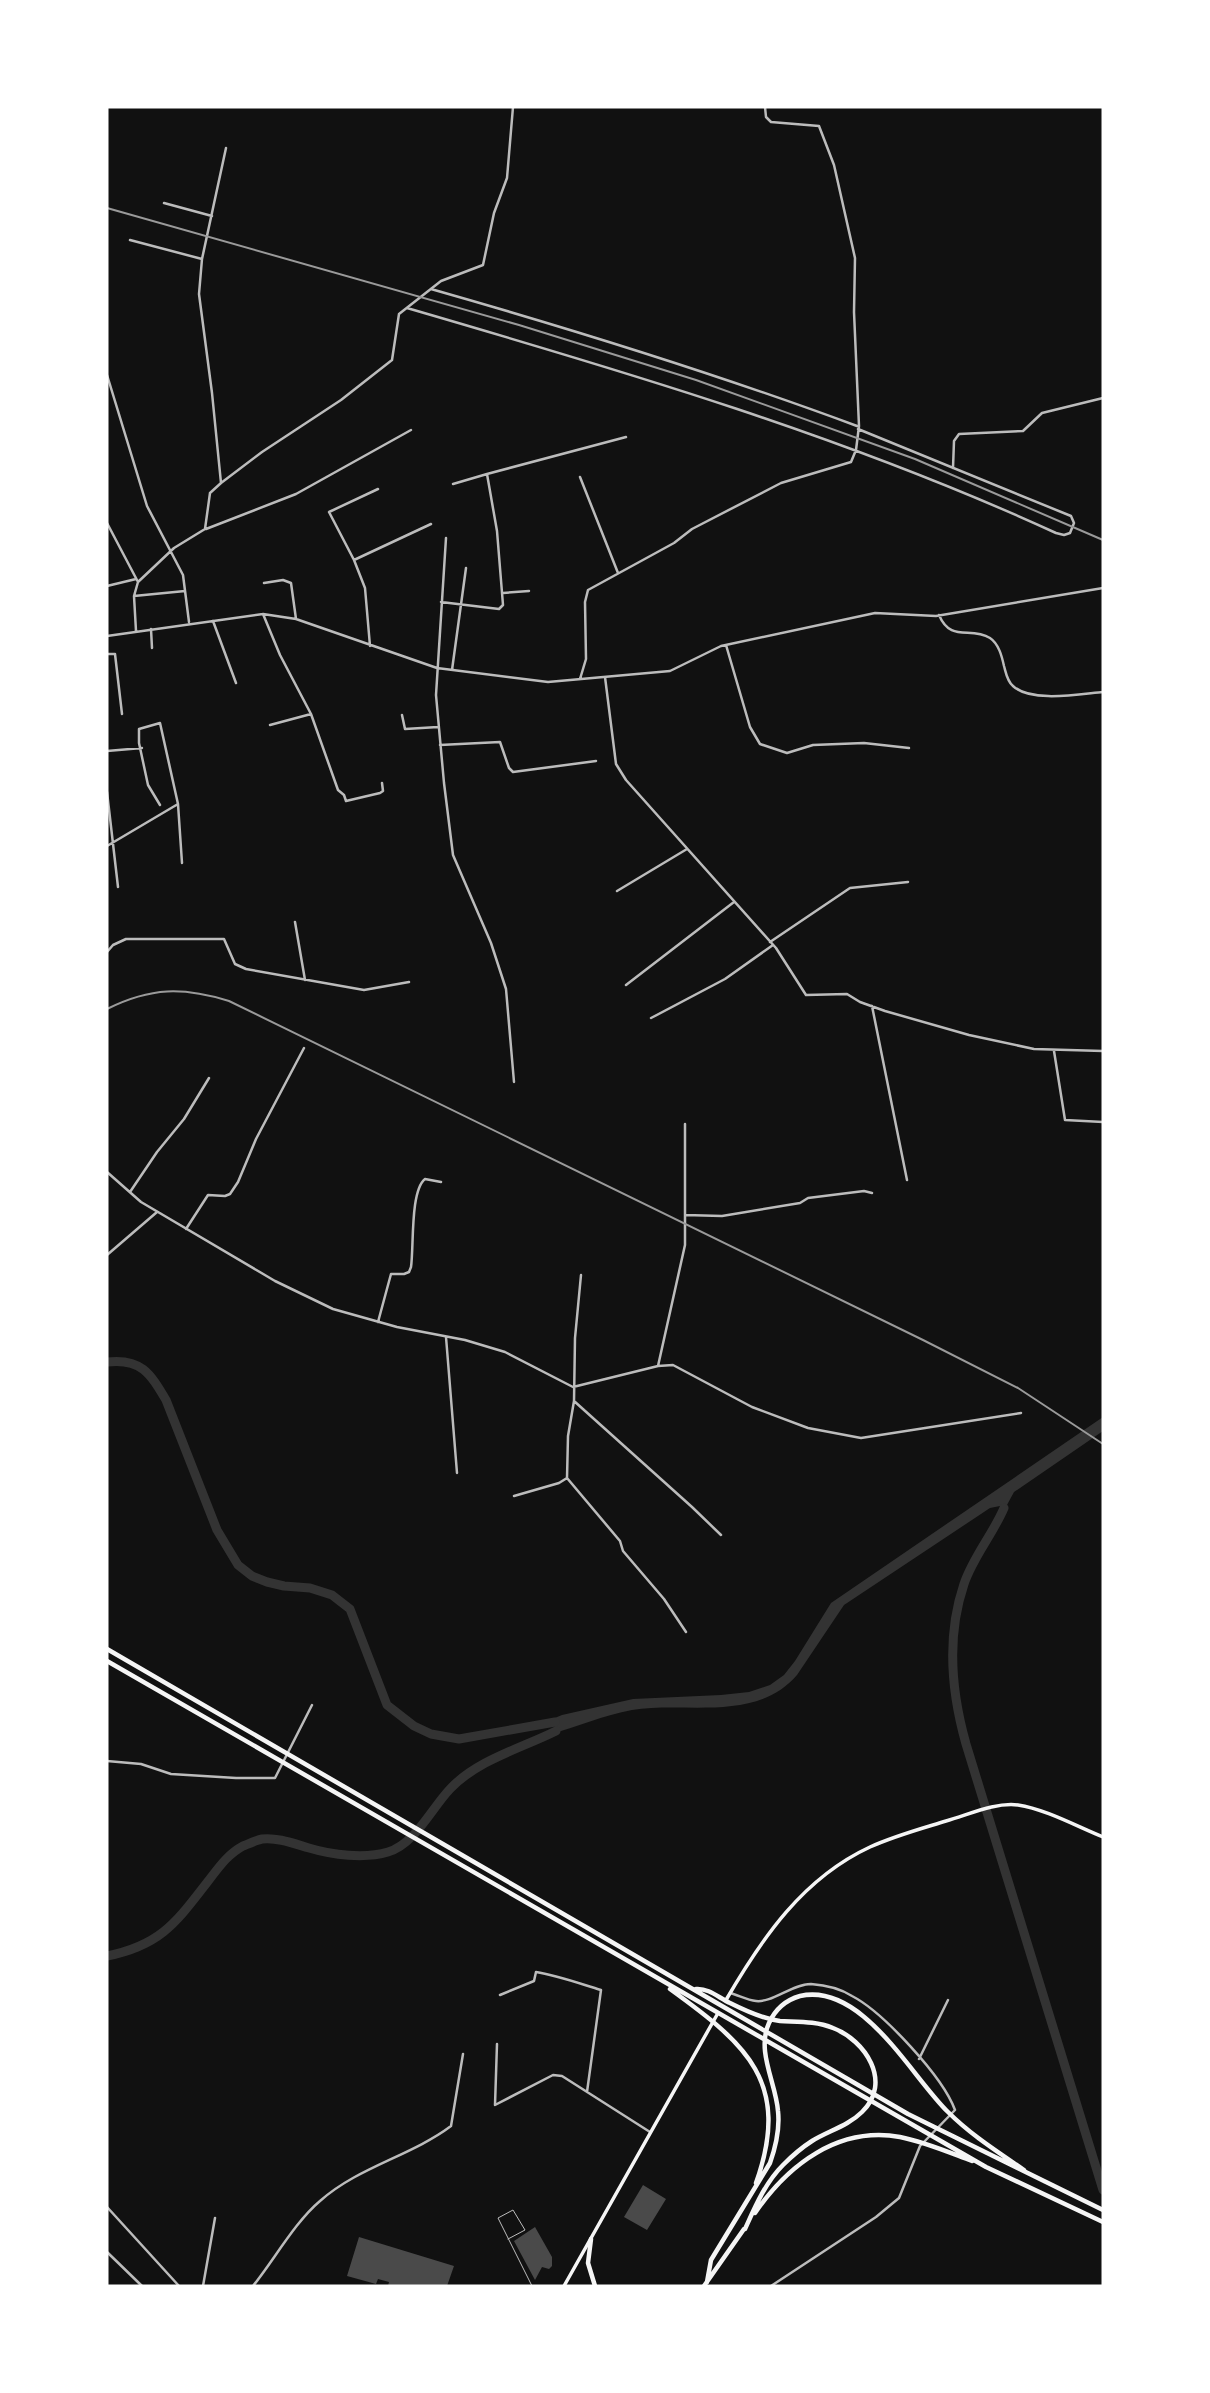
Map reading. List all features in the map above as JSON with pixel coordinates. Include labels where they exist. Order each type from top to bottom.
[{"type":"highway","points":[[107,1649],[908,2114],[1103,2210]]},
{"type":"highway","points":[[107,1661],[986,2167]]},
{"type":"highway","points":[[649,1975],[706,2015],[739,2044],[760,2078],[766,2094],[768,2142],[752,2192]]},
{"type":"highway","points":[[696,1989],[709,1991],[748,2012],[777,2020],[815,2023],[846,2033],[857,2042],[870,2060],[875,2074],[876,2086],[867,2107],[859,2115],[804,2146],[780,2168],[765,2189],[745,2229]]},
{"type":"highway","points":[[706,2284],[711,2260],[770,2163],[779,2129],[777,2104],[766,2060],[765,2035],[768,2023],[786,2002],[804,1995],[838,2000],[854,2010],[882,2034],[963,2126],[1039,2180]]},
{"type":"highway","points":[[706,2284],[769,2192],[787,2173],[811,2155],[838,2141],[870,2135],[920,2142],[986,2167],[1103,2222]]},
{"type":"highway","points":[[591,2239],[588,2263],[595,2286]]},
{"type":"main road","points":[[564,2286],[730,1993],[770,1931],[818,1879],[870,1847],[992,1807],[1016,1805],[1033,1809],[1103,1837]]},
{"type":"street","points":[[205,529],[210,494],[221,483],[262,452],[341,400],[392,360],[399,314],[441,281],[479,268],[485,262],[494,213],[509,169],[509,135],[513,107]]},
{"type":"street","points":[[580,680],[586,659],[585,602],[588,590],[674,543],[692,529],[781,483],[851,461],[856,450],[858,428],[855,258],[834,165],[819,126],[771,122],[766,117],[765,107]]},
{"type":"street","points":[[221,483],[199,293],[202,259],[226,148]]},
{"type":"street","points":[[164,204],[212,216]]},
{"type":"street","points":[[130,240],[202,259]]},
{"type":"street","points":[[407,308],[669,385],[901,467],[1056,533],[1070,533],[1074,523],[1071,516],[858,428],[677,362],[431,289]]},
{"type":"street","points":[[107,375],[147,506],[183,575],[189,623]]},
{"type":"street","points":[[953,468],[954,441],[959,434],[1023,431],[1042,413],[1103,398]]},
{"type":"street","points":[[107,586],[137,580],[171,551],[205,529],[296,494],[411,430]]},
{"type":"street","points":[[453,484],[626,437]]},
{"type":"street","points":[[442,602],[499,609],[503,605],[497,531],[487,474]]},
{"type":"street","points":[[580,477],[618,573]]},
{"type":"street","points":[[370,646],[365,588],[329,512],[378,489]]},
{"type":"street","points":[[107,523],[137,580],[134,596],[136,631]]},
{"type":"street","points":[[354,560],[431,524]]},
{"type":"street","points":[[446,538],[436,695],[453,855],[491,943],[506,989],[514,1082]]},
{"type":"street","points":[[452,670],[467,568]]},
{"type":"street","points":[[264,583],[283,580],[291,583],[296,619]]},
{"type":"street","points":[[107,636],[263,614],[296,619],[437,668],[548,682],[670,671],[726,645],[875,613],[939,615],[1103,588]]},
{"type":"street","points":[[134,596],[185,591]]},
{"type":"street","points":[[503,593],[529,591]]},
{"type":"street","points":[[263,614],[280,655],[311,714],[338,790],[346,801],[380,793],[383,791],[382,783]]},
{"type":"street","points":[[939,615],[944,626],[950,630],[983,636],[993,641],[1009,681],[1016,689],[1048,696],[1103,692]]},
{"type":"street","points":[[213,621],[236,683]]},
{"type":"street","points":[[151,629],[152,648]]},
{"type":"street","points":[[726,645],[750,727],[760,744],[786,753],[813,746],[864,743],[909,748]]},
{"type":"street","points":[[107,654],[116,654],[122,714]]},
{"type":"street","points":[[605,677],[616,764],[626,780],[771,943],[806,995],[847,994],[872,1006],[969,1035],[1034,1049],[1103,1051]]},
{"type":"street","points":[[270,725],[311,714]]},
{"type":"street","points":[[402,715],[405,729],[439,727]]},
{"type":"street","points":[[160,805],[148,785],[139,743],[139,729],[160,723],[178,804],[182,863]]},
{"type":"street","points":[[440,745],[500,742],[513,772],[596,761]]},
{"type":"street","points":[[107,751],[142,748]]},
{"type":"street","points":[[107,792],[118,887]]},
{"type":"street","points":[[107,846],[178,804]]},
{"type":"street","points":[[617,891],[687,849]]},
{"type":"street","points":[[652,1018],[724,979],[850,888],[908,882]]},
{"type":"street","points":[[626,985],[734,902]]},
{"type":"street","points":[[295,922],[305,980]]},
{"type":"street","points":[[107,952],[113,945],[126,939],[224,939],[235,964],[240,968],[364,990],[409,982]]},
{"type":"street","points":[[872,1006],[908,1180]]},
{"type":"street","points":[[186,1229],[208,1195],[225,1196],[233,1190],[304,1048]]},
{"type":"street","points":[[1054,1050],[1065,1120],[1103,1122]]},
{"type":"street","points":[[130,1192],[184,1119],[209,1079]]},
{"type":"street","points":[[658,1366],[683,1255],[685,1124]]},
{"type":"street","points":[[107,1172],[158,1212],[275,1281],[332,1309],[505,1352],[573,1387],[658,1366],[673,1365],[752,1407],[808,1428],[861,1438],[1021,1413]]},
{"type":"street","points":[[378,1322],[391,1273],[404,1274],[409,1272],[411,1267],[419,1184],[425,1179],[442,1182]]},
{"type":"street","points":[[685,1215],[722,1216],[800,1203],[808,1198],[867,1191],[872,1194]]},
{"type":"street","points":[[107,1255],[158,1212]]},
{"type":"street","points":[[581,1275],[567,1478],[620,1541],[623,1551],[664,1599],[686,1632]]},
{"type":"street","points":[[446,1337],[457,1473]]},
{"type":"street","points":[[574,1401],[721,1535]]},
{"type":"street","points":[[514,1496],[559,1483],[567,1478]]},
{"type":"street","points":[[107,1761],[141,1764],[171,1774],[275,1778],[312,1705]]},
{"type":"street","points":[[500,1995],[534,1981],[536,1972],[601,1990],[587,2092]]},
{"type":"street","points":[[730,1993],[755,2001],[796,1986],[810,1984],[840,1990],[873,2009],[939,2080],[955,2110],[920,2146],[899,2198],[877,2217],[771,2286]]},
{"type":"street","points":[[919,2059],[948,2000]]},
{"type":"street","points":[[497,2044],[495,2105],[553,2075],[562,2076],[650,2132]]},
{"type":"street","points":[[253,2286],[305,2216],[320,2201],[349,2181],[450,2128],[463,2054]]},
{"type":"street","points":[[107,2207],[179,2286]]},
{"type":"street","points":[[203,2286],[215,2218]]},
{"type":"street","points":[[107,2252],[142,2286]]},
{"type":"lane","points":[[508,2239],[525,2230],[513,2210],[498,2218],[508,2239],[531,2286]]},
{"type":"shaded area","points":[[1103,1417],[1103,1431],[1014,1492],[1001,1516],[1000,1506],[990,1508],[844,1605],[797,1675],[780,1690],[741,1705],[632,1710],[548,1735],[555,1727],[554,1723],[545,1722],[562,1715],[633,1699],[721,1695],[749,1692],[770,1685],[784,1675],[795,1661],[831,1603]]},
{"type":"building","points":[[643,2185],[666,2199],[647,2230],[624,2217]]},
{"type":"building","points":[[535,2227],[552,2257],[552,2266],[549,2269],[542,2267],[535,2280],[514,2241]]},
{"type":"building","points":[[359,2237],[454,2266],[447,2286],[388,2286],[389,2282],[378,2279],[376,2284],[347,2276]]},
{"type":"waterway","points":[[107,1362],[119,1361],[136,1365],[149,1375],[160,1390],[217,1530],[238,1565],[252,1576],[267,1582],[310,1588],[332,1595],[350,1609],[387,1705],[414,1726],[431,1734],[459,1739],[555,1722]]},
{"type":"waterway","points":[[1004,1508],[968,1574],[958,1604],[953,1644],[954,1684],[966,1744],[1103,2190]]},
{"type":"waterway","points":[[107,1956],[142,1945],[167,1929],[224,1861],[243,1846],[268,1839],[338,1854],[359,1856],[388,1852],[406,1842],[450,1789],[473,1770],[556,1731]]},
{"type":"railway","points":[[107,208],[519,325],[696,380],[915,459],[1103,540]]},
{"type":"railway","points":[[107,1009],[138,996],[167,992],[197,993],[229,1001],[1018,1388],[1103,1444]]}]
